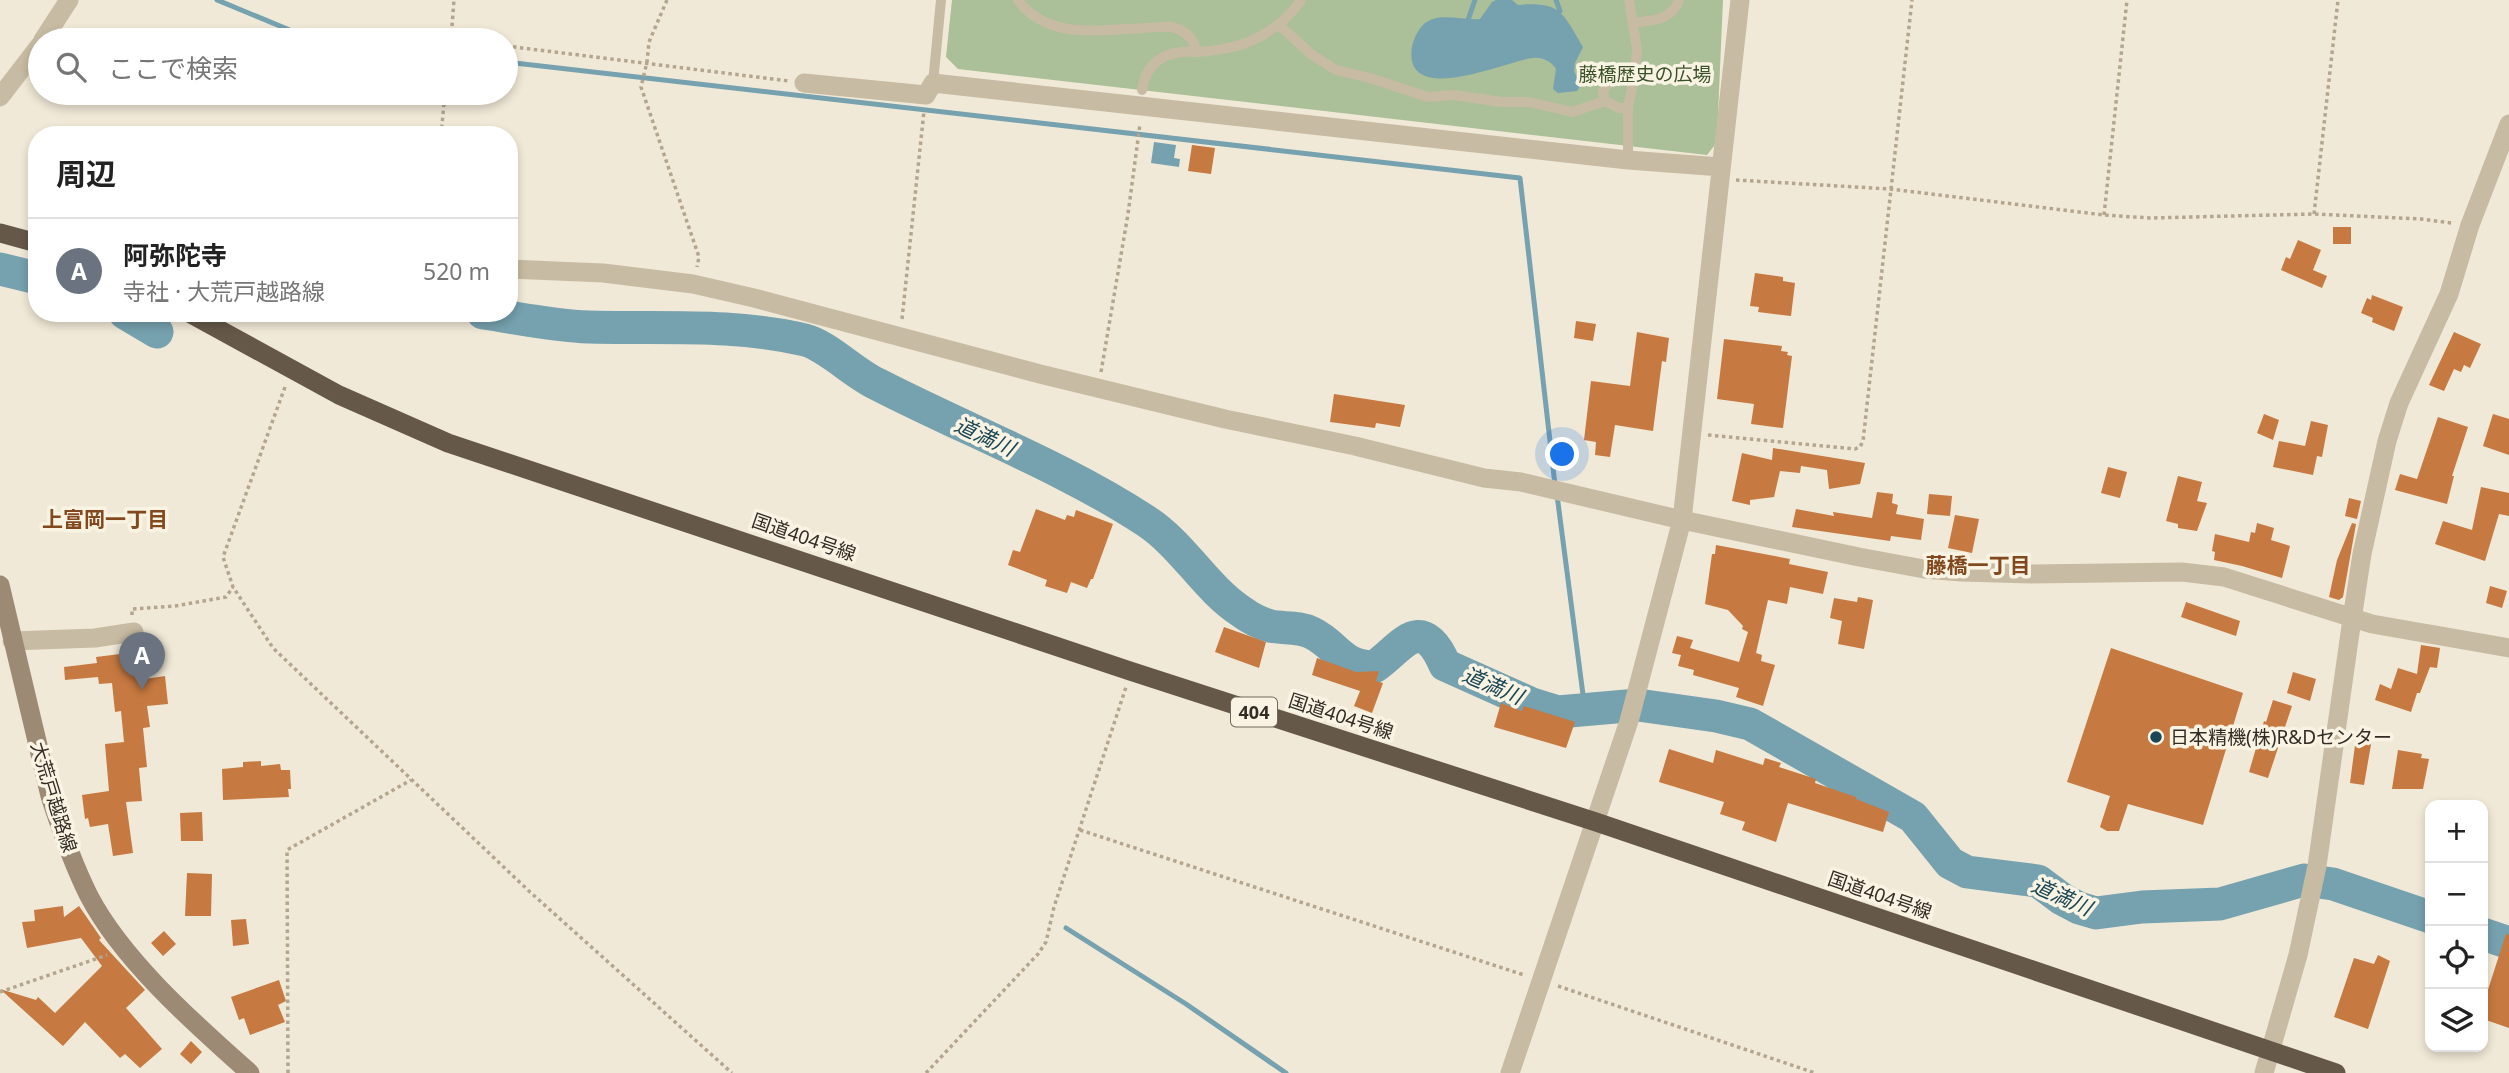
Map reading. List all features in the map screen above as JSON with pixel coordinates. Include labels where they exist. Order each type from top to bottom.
[{"type":"highway","name":"国道404号線","points":[[208,322],[291,371],[448,443],[1130,671],[1596,821],[2336,1073]]},
{"type":"main road","name":"大荒戸越路線","points":[[0,585],[60,828],[89,897],[126,949],[185,1015],[250,1073]]},
{"type":"street","points":[[51,28],[69,0]]},
{"type":"street","points":[[1510,1073],[1629,721],[1682,520],[1740,0]]},
{"type":"street","points":[[0,97],[28,60]]},
{"type":"street","points":[[804,83],[1142,97],[1720,173]]},
{"type":"street","points":[[2264,1073],[2298,954],[2317,866],[2362,554],[2387,441],[2399,403],[2449,294],[2470,225],[2509,124]]},
{"type":"street","points":[[518,269],[603,273],[693,285],[754,298],[1099,388],[1484,478],[1521,482],[1682,520],[1924,569],[2031,574],[2182,572],[2224,577],[2352,618],[2509,648]]},
{"type":"street","points":[[12,641],[95,638],[134,632]]},
{"type":"lane","points":[[929,89],[941,0]]},
{"type":"lane","points":[[1018,0],[1025,10],[1041,22],[1064,28],[1102,31],[1171,27],[1186,34],[1195,43],[1197,52]]},
{"type":"lane","points":[[1142,97],[1143,76],[1162,57],[1182,51],[1197,52],[1240,45],[1266,34],[1292,13],[1301,0]]},
{"type":"lane","points":[[1628,160],[1628,107],[1637,49],[1629,0]]},
{"type":"lane","points":[[1633,23],[1668,16],[1675,10],[1679,0]]},
{"type":"lane","points":[[1278,24],[1311,54],[1336,70],[1428,97],[1454,95],[1501,102],[1529,102],[1573,112],[1605,101],[1619,108],[1628,107]]},
{"type":"lane","points":[[1605,101],[1603,91],[1609,82],[1634,78]]},
{"type":"path","points":[[452,28],[454,0]]},
{"type":"path","points":[[667,0],[649,42],[641,87],[699,257],[693,285]]},
{"type":"path","points":[[1692,433],[1855,449],[1863,442],[1912,0]]},
{"type":"path","points":[[2104,215],[2127,0]]},
{"type":"path","points":[[2314,214],[2338,0]]},
{"type":"path","points":[[518,47],[804,83]]},
{"type":"path","points":[[900,337],[905,274],[929,89]]},
{"type":"path","points":[[1099,388],[1128,214],[1142,97]]},
{"type":"path","points":[[442,126],[444,105]]},
{"type":"path","points":[[1720,173],[1890,189],[2104,215],[2150,218],[2314,214],[2421,219],[2470,225]]},
{"type":"path","points":[[291,371],[223,557],[233,587],[273,648],[530,892],[732,1073]]},
{"type":"path","points":[[134,632],[132,609],[174,606],[226,597],[233,587]]},
{"type":"path","points":[[926,1073],[1046,942],[1054,907],[1130,671]]},
{"type":"path","points":[[288,1073],[287,850],[411,779]]},
{"type":"path","points":[[1080,830],[1541,980],[1815,1073]]},
{"type":"path","points":[[0,992],[126,949]]},
{"type":"green space","name":"藤橋歴史の広場","points":[[952,0],[1723,0],[1717,137],[1707,155],[958,69],[946,57]]},
{"type":"water","points":[[1496,0],[1512,0],[1518,5],[1544,5],[1560,12],[1583,47],[1575,63],[1574,71],[1581,85],[1577,91],[1558,93],[1553,89],[1556,69],[1540,58],[1448,78],[1431,78],[1419,72],[1412,61],[1412,49],[1417,33],[1425,24],[1447,17],[1480,19]]},
{"type":"water","points":[[1154,142],[1176,145],[1174,158],[1180,159],[1179,167],[1151,163]]},
{"type":"building","points":[[1192,145],[1215,148],[1211,174],[1188,171]]},
{"type":"building","points":[[2333,227],[2351,227],[2351,244],[2333,244]]},
{"type":"building","points":[[2298,240],[2321,250],[2313,270],[2327,276],[2322,288],[2281,270],[2286,257],[2290,259]]},
{"type":"building","points":[[1755,273],[1783,277],[1783,281],[1795,283],[1791,316],[1758,312],[1759,307],[1750,306]]},
{"type":"building","points":[[2372,295],[2403,307],[2394,331],[2372,322],[2373,318],[2361,313],[2367,298],[2371,300]]},
{"type":"building","points":[[1576,321],[1596,324],[1593,341],[1574,338]]},
{"type":"building","points":[[1637,332],[1669,338],[1666,362],[1662,361],[1653,431],[1615,425],[1610,457],[1595,455],[1596,442],[1584,440],[1591,381],[1630,386]]},
{"type":"building","points":[[2454,332],[2481,344],[2470,368],[2464,365],[2461,372],[2454,369],[2444,391],[2429,385]]},
{"type":"building","points":[[1724,339],[1782,346],[1781,351],[1792,356],[1783,428],[1751,424],[1754,404],[1717,399]]},
{"type":"building","points":[[1334,394],[1405,405],[1400,427],[1376,423],[1375,428],[1330,422]]},
{"type":"building","points":[[2264,414],[2279,420],[2273,440],[2257,433]]},
{"type":"building","points":[[2493,414],[2509,419],[2509,455],[2483,446]]},
{"type":"building","points":[[2438,417],[2468,427],[2452,476],[2447,504],[2395,490],[2400,474],[2417,479]]},
{"type":"building","points":[[2311,421],[2328,425],[2322,457],[2317,456],[2313,475],[2273,467],[2279,441],[2305,446]]},
{"type":"building","points":[[1773,448],[1865,463],[1860,484],[1829,489],[1827,470],[1801,466],[1800,473],[1780,471],[1774,497],[1750,500],[1750,505],[1732,501],[1742,453],[1772,460]]},
{"type":"building","points":[[2108,467],[2127,472],[2120,498],[2101,493]]},
{"type":"building","points":[[2178,476],[2202,482],[2197,501],[2207,503],[2197,531],[2178,528],[2178,524],[2166,521]]},
{"type":"building","points":[[2481,487],[2509,493],[2509,516],[2499,514],[2485,561],[2435,544],[2443,521],[2472,530]]},
{"type":"building","points":[[1877,492],[1893,494],[1892,503],[1898,505],[1896,514],[1924,519],[1921,540],[1891,536],[1890,541],[1792,527],[1796,509],[1834,516],[1833,512],[1872,518]]},
{"type":"building","points":[[1929,494],[1952,496],[1950,516],[1927,514]]},
{"type":"building","points":[[2349,498],[2361,501],[2357,519],[2345,516]]},
{"type":"building","points":[[1036,509],[1065,520],[1067,515],[1074,517],[1076,510],[1113,524],[1093,579],[1087,588],[1071,582],[1067,593],[1045,586],[1047,580],[1008,565],[1013,550],[1020,552]]},
{"type":"building","points":[[1955,515],[1979,519],[1972,553],[1948,548]]},
{"type":"building","points":[[2257,523],[2274,528],[2271,540],[2290,546],[2282,578],[2214,560],[2215,552],[2212,551],[2215,534],[2249,542]]},
{"type":"building","points":[[2352,523],[2356,524],[2343,597],[2339,600],[2329,597],[2337,560]]},
{"type":"building","points":[[1716,545],[1790,559],[1789,564],[1828,572],[1823,594],[1790,587],[1787,604],[1768,600],[1756,653],[1762,655],[1761,661],[1775,665],[1763,706],[1736,697],[1739,688],[1693,675],[1694,670],[1678,666],[1681,655],[1672,653],[1677,636],[1693,640],[1690,648],[1739,662],[1748,632],[1742,629],[1743,626],[1728,610],[1705,604],[1712,554],[1715,554]]},
{"type":"building","points":[[2490,586],[2507,591],[2502,608],[2486,603]]},
{"type":"building","points":[[1858,597],[1873,600],[1864,649],[1838,644],[1842,621],[1830,618],[1834,598],[1857,602]]},
{"type":"building","points":[[2186,602],[2240,621],[2236,636],[2181,617]]},
{"type":"building","points":[[1224,627],[1266,642],[1259,668],[1215,652]]},
{"type":"building","points":[[2421,645],[2440,648],[2437,668],[2430,667],[2411,712],[2375,700],[2380,684],[2391,689],[2398,668],[2417,674]]},
{"type":"building","name":"日本精機(株)R&Dセンター","points":[[2111,648],[2243,693],[2203,825],[2128,804],[2119,831],[2107,831],[2100,827],[2110,796],[2067,782]]},
{"type":"building","points":[[136,652],[145,679],[165,676],[168,704],[147,706],[150,727],[143,728],[147,767],[139,768],[142,801],[126,802],[133,853],[113,856],[108,824],[90,827],[88,818],[85,819],[82,795],[109,791],[105,744],[124,742],[121,711],[115,712],[112,683],[99,684],[98,677],[65,680],[64,667],[97,663],[96,657]]},
{"type":"building","points":[[1317,658],[1356,672],[1379,671],[1376,681],[1383,683],[1372,713],[1354,706],[1360,691],[1312,675]]},
{"type":"building","points":[[2293,672],[2316,679],[2310,701],[2287,693]]},
{"type":"building","points":[[2273,700],[2292,706],[2268,778],[2249,772]]},
{"type":"building","points":[[1501,703],[1522,711],[1524,706],[1575,722],[1566,748],[1494,727]]},
{"type":"building","points":[[2357,730],[2373,733],[2364,785],[2350,783]]},
{"type":"building","points":[[1669,749],[1713,763],[1716,750],[1763,765],[1765,758],[1781,763],[1779,767],[1816,779],[1815,783],[1889,812],[1883,832],[1788,803],[1776,842],[1742,830],[1745,822],[1720,814],[1724,802],[1659,782]]},
{"type":"building","points":[[2398,750],[2422,754],[2421,758],[2429,759],[2423,789],[2392,789]]},
{"type":"building","points":[[261,761],[261,766],[280,764],[281,770],[290,770],[289,797],[223,800],[222,769],[243,767],[243,762]]},
{"type":"building","points":[[202,812],[203,841],[181,841],[180,813]]},
{"type":"building","points":[[187,873],[212,874],[211,916],[185,916]]},
{"type":"building","points":[[63,906],[64,917],[79,906],[101,938],[99,940],[145,990],[126,1008],[162,1049],[140,1068],[125,1054],[120,1058],[85,1022],[63,1046],[0,989],[36,1000],[38,997],[55,1013],[102,966],[81,938],[27,948],[22,922],[35,921],[34,910]]},
{"type":"building","points":[[246,919],[249,944],[233,946],[231,920]]},
{"type":"building","points":[[164,931],[176,944],[163,956],[151,943]]},
{"type":"building","points":[[2506,934],[2509,935],[2509,1028],[2488,1021],[2488,990]]},
{"type":"building","points":[[2378,955],[2390,961],[2368,1029],[2334,1017],[2354,958],[2374,964]]},
{"type":"building","points":[[279,980],[286,1001],[278,1005],[285,1022],[250,1035],[244,1018],[239,1020],[231,997]]},
{"type":"building","points":[[191,1041],[202,1052],[191,1064],[180,1054]]},
{"type":"waterway","points":[[217,0],[285,28]]},
{"type":"waterway","points":[[1468,20],[1475,0]]},
{"type":"waterway","points":[[1556,0],[1560,11]]},
{"type":"waterway","points":[[518,63],[1520,178],[1555,485]]},
{"type":"waterway","name":"道満川","points":[[0,269],[28,276]]},
{"type":"waterway","name":"道満川","points":[[518,318],[575,326],[751,331],[813,343],[868,379],[1081,483],[1146,521],[1172,542],[1229,602],[1259,622],[1312,633],[1346,659],[1363,666],[1374,667],[1410,639],[1427,639],[1436,648],[1445,665],[1532,704],[1558,712],[1638,705],[1716,716],[1750,724],[1913,817],[1950,863],[1967,872],[2038,881],[2079,908],[2096,913],[2142,907],[2220,904],[2304,880],[2333,884],[2425,915]]},
{"type":"waterway","name":"道満川","points":[[140,322],[157,332]]},
{"type":"waterway","points":[[1557,495],[1585,710]]},
{"type":"waterway","points":[[1066,928],[1186,1004],[1286,1073]]},
{"type":"waterway","name":"道満川","points":[[2488,936],[2509,943]]},
{"type":"place","name":"阿弥陀寺","points":[[142,690]]},
{"type":"place","name":"日本精機(株)R&Dセンター","points":[[2156,737]]},
{"type":"district","name":"上富岡一丁目","points":[[105,519]]},
{"type":"district","name":"藤橋一丁目","points":[[1978,565]]}]
